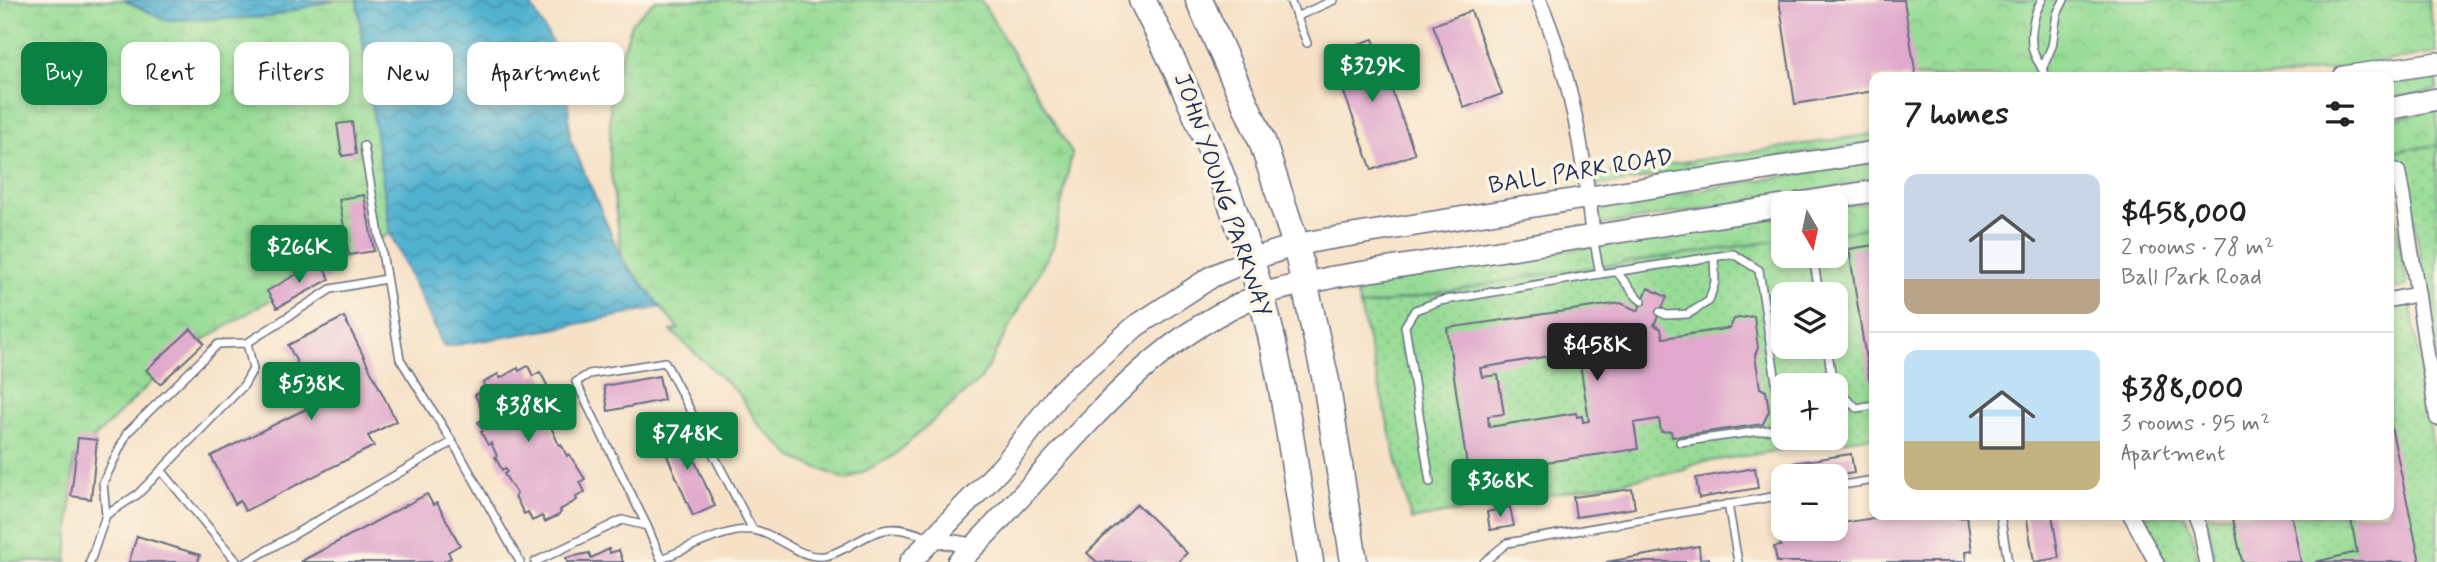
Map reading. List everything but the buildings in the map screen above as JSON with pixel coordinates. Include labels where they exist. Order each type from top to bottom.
[{"type":"highway","name":"JOHN YOUNG PARKWAY","points":[[1142,0],[1176,65],[1223,183],[1261,295],[1280,383],[1308,555]]},
{"type":"highway","name":"JOHN YOUNG PARKWAY","points":[[1199,0],[1262,141],[1296,245],[1326,381],[1354,562]]},
{"type":"street","points":[[1539,0],[1566,74],[1575,109],[1593,236]]},
{"type":"street","points":[[2377,72],[2437,63]]},
{"type":"street","points":[[2394,108],[2437,99]]},
{"type":"street","name":"BALL PARK ROAD","points":[[910,562],[1004,465],[1061,391],[1136,326],[1213,276],[1249,260],[1296,245],[1869,153]]},
{"type":"street","points":[[2394,170],[2398,172],[2437,418]]},
{"type":"street","points":[[1848,195],[1869,192]]},
{"type":"street","points":[[958,562],[1102,407],[1163,354],[1199,328],[1261,295],[1306,283],[1771,208]]},
{"type":"street","points":[[2394,299],[2418,294]]},
{"type":"street","points":[[2133,520],[2156,562]]},
{"type":"street","points":[[2196,520],[2206,562]]},
{"type":"street","points":[[933,540],[975,546]]},
{"type":"lane","points":[[1290,0],[1307,43]]},
{"type":"lane","points":[[1296,17],[1334,0]]},
{"type":"lane","points":[[2042,0],[2037,8],[2032,31],[2034,54],[2044,72]]},
{"type":"lane","points":[[2043,67],[2052,46],[2057,14],[2064,0]]},
{"type":"lane","points":[[364,146],[400,359],[452,442],[520,562]]},
{"type":"lane","points":[[1593,236],[1600,274]]},
{"type":"lane","points":[[1430,481],[1405,326],[1415,310],[1440,301],[1733,254],[1759,270],[1783,428],[1681,442]]},
{"type":"lane","points":[[1660,312],[1666,315],[1688,314],[1709,301],[1715,282],[1714,257]]},
{"type":"lane","points":[[1617,272],[1642,301]]},
{"type":"lane","points":[[90,562],[106,515],[103,483],[127,433],[218,344],[247,343],[331,289],[386,278]]},
{"type":"lane","points":[[106,515],[138,494],[244,385],[253,369],[247,343]]},
{"type":"lane","points":[[753,530],[665,362],[589,374],[576,382],[661,559],[729,533],[753,530],[811,556],[838,552],[872,533],[889,528],[902,528],[933,540]]},
{"type":"lane","points":[[1848,400],[1857,408],[1869,406]]},
{"type":"lane","points":[[247,562],[452,442]]},
{"type":"lane","points":[[161,470],[237,562]]},
{"type":"lane","points":[[1848,484],[1869,481]]},
{"type":"lane","points":[[1484,562],[1507,543],[1771,497]]},
{"type":"lane","points":[[1728,504],[1738,562]]},
{"type":"lane","points":[[535,562],[622,520],[647,526]]},
{"type":"lane","points":[[2001,520],[2008,562]]},
{"type":"green space","points":[[0,0],[124,0],[165,20],[269,17],[332,0],[357,0],[363,42],[363,105],[372,105],[390,233],[179,355],[74,458],[67,562],[0,562]]},
{"type":"green space","points":[[655,0],[981,0],[1072,153],[1053,247],[981,379],[892,457],[847,480],[794,458],[758,424],[738,393],[671,331],[678,329],[622,259],[610,166],[610,105],[624,105],[624,47],[632,22]]},
{"type":"green space","points":[[1898,0],[2428,0],[2437,53],[2315,72],[1909,72]]},
{"type":"green space","points":[[2437,73],[2437,90],[2394,98],[2394,79]]},
{"type":"green space","points":[[2437,110],[2437,145],[2394,151],[2394,118]]},
{"type":"green space","points":[[1869,135],[1869,143],[1596,186],[1594,175]]},
{"type":"green space","points":[[2437,145],[2437,361],[2406,170],[2394,160],[2394,151]]},
{"type":"green space","points":[[1869,163],[1869,182],[1812,191],[1771,191],[1771,198],[1601,225],[1598,206]]},
{"type":"green space","points":[[1869,202],[1869,228],[1848,231],[1848,206]]},
{"type":"green space","points":[[2394,209],[2407,286],[2394,289]]},
{"type":"green space","points":[[1771,218],[1771,242],[1532,276],[1360,307],[1354,284]]},
{"type":"green space","points":[[1869,228],[1869,437],[1848,440],[1848,373],[1771,373],[1771,450],[1782,450],[1691,464],[1685,470],[1411,520],[1360,307],[1532,276],[1771,242],[1771,268],[1848,268],[1848,231]]},
{"type":"green space","points":[[2411,305],[2437,474],[2437,562],[2215,562],[2206,520],[2394,520],[2394,309]]},
{"type":"green space","points":[[2144,520],[2187,520],[2198,562],[2165,562]]},
{"type":"water","points":[[124,0],[332,0],[269,17],[165,20]]},
{"type":"water","points":[[357,0],[528,0],[552,42],[467,42],[467,105],[568,105],[570,139],[622,259],[661,307],[444,347],[390,233],[372,105],[453,105],[453,42],[363,42]]}]
